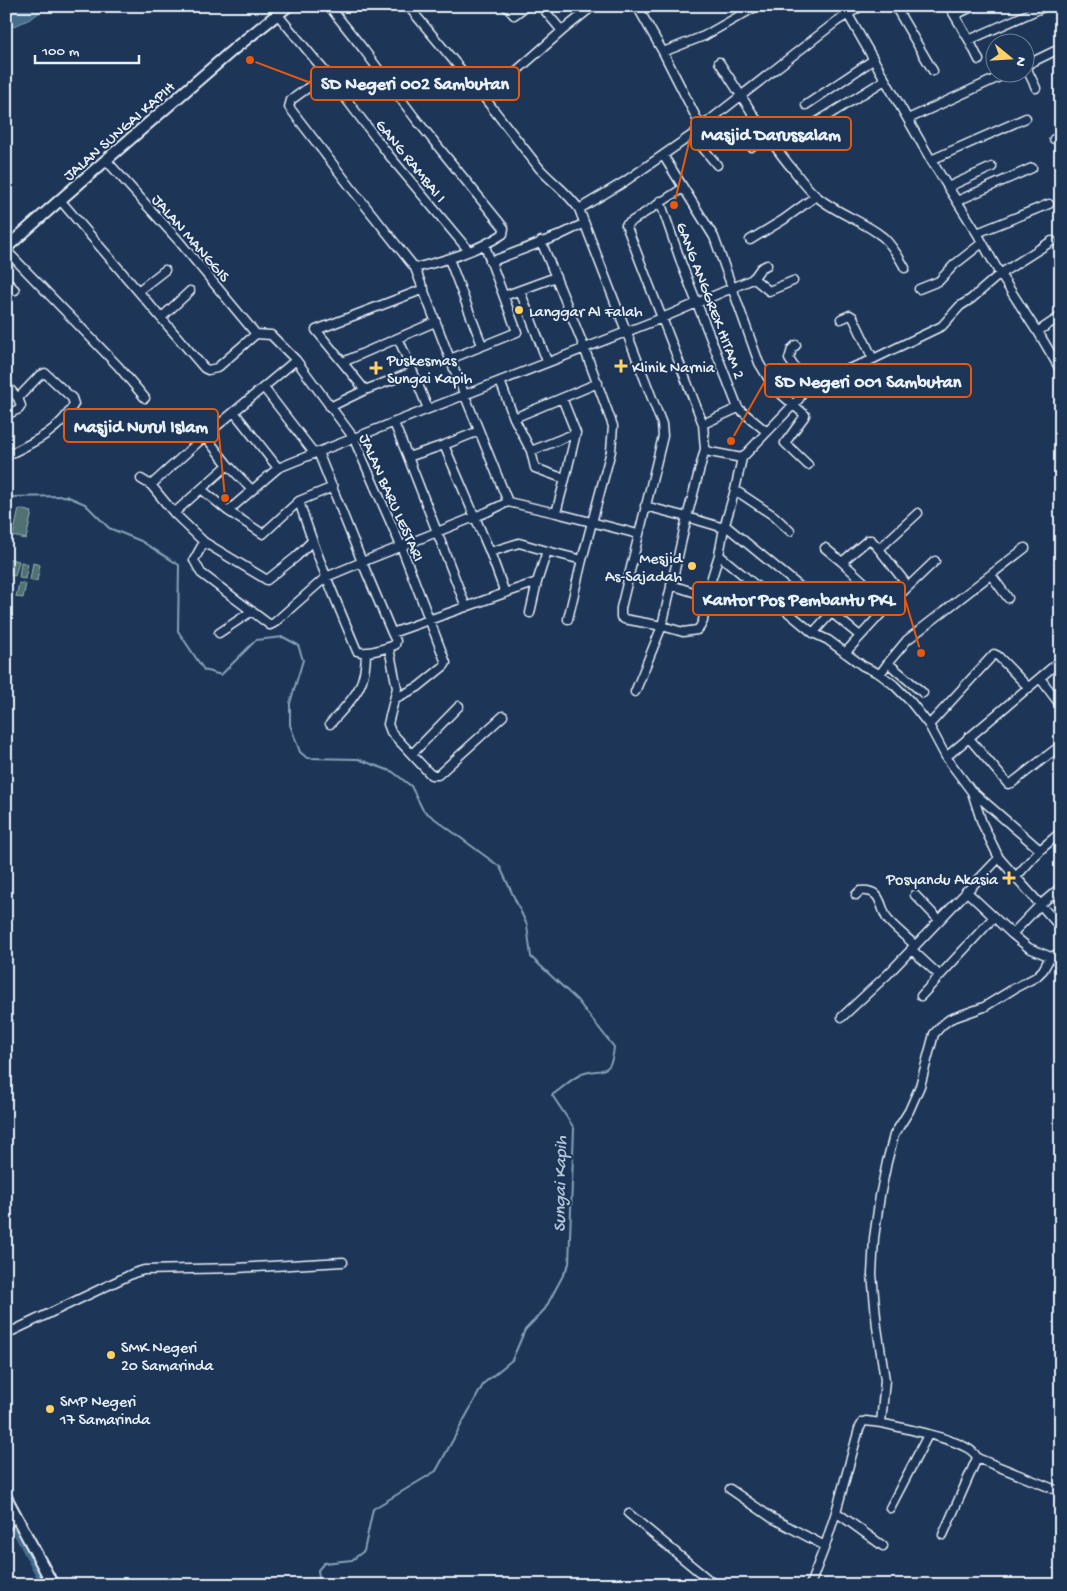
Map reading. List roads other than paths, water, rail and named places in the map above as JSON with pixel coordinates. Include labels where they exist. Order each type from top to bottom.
[{"type":"street","name":"JALAN SUNGAI KAPIH","points":[[6,249],[235,48],[288,6]]},
{"type":"street","points":[[329,6],[415,118],[504,228],[503,234],[485,246],[415,268]]},
{"type":"street","points":[[408,6],[479,91],[540,169],[569,196],[579,209],[663,431],[621,608],[621,614],[624,619],[683,632],[697,630],[702,621],[706,596],[719,555],[742,458],[799,399],[808,384],[873,359],[942,326],[960,306],[1000,274],[1052,241]]},
{"type":"street","points":[[506,6],[514,15],[526,6]]},
{"type":"street","points":[[541,6],[562,31]]},
{"type":"street","points":[[513,74],[593,6]]},
{"type":"street","points":[[637,6],[701,127]]},
{"type":"street","points":[[663,52],[704,36],[744,9],[758,6]]},
{"type":"street","points":[[842,6],[931,160],[1061,371]]},
{"type":"street","points":[[579,209],[624,182],[692,135],[847,14],[861,6]]},
{"type":"street","points":[[895,6],[933,71]]},
{"type":"street","points":[[949,6],[980,60]]},
{"type":"street","points":[[955,15],[974,6]]},
{"type":"street","points":[[970,40],[1046,6]]},
{"type":"street","name":"GANG RAMBAI I","points":[[278,15],[327,74],[388,154],[469,251]]},
{"type":"street","points":[[1034,62],[1061,48]]},
{"type":"street","points":[[806,105],[873,60]]},
{"type":"street","points":[[719,62],[776,149],[816,196],[884,237],[899,256],[905,268]]},
{"type":"street","points":[[327,74],[291,100],[290,107],[415,268],[478,431],[508,502]]},
{"type":"street","points":[[817,122],[885,80]]},
{"type":"street","points":[[908,119],[988,82]]},
{"type":"street","points":[[1033,82],[1036,88]]},
{"type":"street","points":[[931,160],[1026,118]]},
{"type":"street","points":[[692,135],[717,165]]},
{"type":"street","points":[[751,147],[767,136]]},
{"type":"street","points":[[663,155],[711,232],[759,363],[767,378],[774,388],[804,414],[804,417],[785,443],[808,465]]},
{"type":"street","name":"JALAN MANGGIS","points":[[106,160],[178,240],[256,334]]},
{"type":"street","points":[[948,186],[992,167]]},
{"type":"street","points":[[957,201],[1032,168]]},
{"type":"street","points":[[635,692],[662,626],[687,516],[705,449],[703,424],[626,226],[660,201],[683,188]]},
{"type":"street","points":[[750,240],[783,220],[816,196]]},
{"type":"street","points":[[60,200],[204,368],[208,370],[216,368],[256,334]]},
{"type":"street","name":"GANG ANGGREK HITAM 2","points":[[660,201],[682,265],[738,408]]},
{"type":"street","points":[[977,232],[1049,204]]},
{"type":"street","points":[[490,262],[584,224]]},
{"type":"street","points":[[541,241],[614,426],[611,451],[568,619]]},
{"type":"street","points":[[919,288],[939,281],[954,265],[982,243]]},
{"type":"street","points":[[485,246],[517,332]]},
{"type":"street","points":[[6,249],[118,366],[145,398]]},
{"type":"street","points":[[448,259],[482,345]]},
{"type":"street","points":[[228,511],[278,468],[547,361],[697,304],[753,278],[761,268],[767,265]]},
{"type":"street","points":[[138,291],[165,270]]},
{"type":"street","points":[[504,296],[556,277]]},
{"type":"street","points":[[753,278],[768,291],[793,281]]},
{"type":"street","points":[[6,281],[15,290]]},
{"type":"street","points":[[365,390],[316,330],[424,289]]},
{"type":"street","points":[[161,318],[190,291]]},
{"type":"street","points":[[520,291],[547,361]]},
{"type":"street","points":[[841,319],[852,316],[873,359]]},
{"type":"street","points":[[1037,330],[1041,330],[1061,316]]},
{"type":"street","points":[[343,362],[435,322]]},
{"type":"street","points":[[450,359],[533,325]]},
{"type":"street","name":"JALAN BARU LESTARI","points":[[256,334],[273,336],[296,360],[353,437],[401,546],[430,620],[445,660],[445,665],[418,687],[396,698]]},
{"type":"street","points":[[398,338],[428,409]]},
{"type":"street","points":[[796,344],[792,349],[790,358],[799,374],[802,392]]},
{"type":"street","points":[[152,485],[205,436],[296,360]]},
{"type":"street","points":[[330,407],[365,390],[413,372]]},
{"type":"street","points":[[6,456],[35,443],[47,434],[63,419],[74,401],[45,373],[39,376],[18,398]]},
{"type":"street","points":[[500,381],[537,470],[565,479]]},
{"type":"street","points":[[514,418],[598,383]]},
{"type":"street","points":[[6,385],[18,398],[21,406],[6,416]]},
{"type":"street","points":[[264,388],[316,452],[333,487],[396,644],[389,648],[366,652],[357,651],[312,541],[299,501]]},
{"type":"street","points":[[556,514],[576,433],[562,398]]},
{"type":"street","points":[[703,424],[738,408],[768,432]]},
{"type":"street","points":[[234,412],[278,468]]},
{"type":"street","points":[[394,423],[466,607]]},
{"type":"street","points":[[408,457],[478,431]]},
{"type":"street","points":[[531,452],[576,433]]},
{"type":"street","points":[[205,436],[228,465],[252,490]]},
{"type":"street","points":[[444,445],[490,552],[505,593]]},
{"type":"street","points":[[705,449],[710,452],[742,458]]},
{"type":"street","points":[[174,512],[228,465]]},
{"type":"street","points":[[141,479],[152,485],[174,512],[204,542],[267,580],[312,541]]},
{"type":"street","points":[[201,489],[228,511],[263,534],[299,501],[333,487]]},
{"type":"street","points":[[735,490],[774,516],[790,531]]},
{"type":"street","points":[[204,542],[194,558],[196,566],[201,573],[270,625],[326,577],[508,502],[638,534]]},
{"type":"street","points":[[645,506],[725,527],[860,636]]},
{"type":"street","points":[[879,549],[918,513]]},
{"type":"street","points":[[842,562],[868,540],[871,540],[908,586]]},
{"type":"street","points":[[490,552],[518,544],[582,560]]},
{"type":"street","points":[[825,548],[889,605]]},
{"type":"street","points":[[880,674],[907,640],[1025,548]]},
{"type":"street","points":[[530,613],[537,582],[547,552]]},
{"type":"street","points":[[719,555],[813,633],[828,640],[863,666],[880,674],[900,690],[929,725],[946,757],[972,792],[1040,850]]},
{"type":"street","points":[[845,653],[889,605],[935,561]]},
{"type":"street","points":[[991,575],[1008,598]]},
{"type":"street","points":[[392,633],[537,582]]},
{"type":"street","points":[[671,585],[706,596]]},
{"type":"street","points":[[783,609],[802,588]]},
{"type":"street","points":[[219,633],[252,611]]},
{"type":"street","points":[[813,633],[831,613]]},
{"type":"street","points":[[389,648],[397,688],[388,728],[431,775],[438,775],[503,716]]},
{"type":"street","points":[[330,724],[355,695],[360,686],[365,672],[366,652]]},
{"type":"street","points":[[929,725],[994,654],[1029,688]]},
{"type":"street","points":[[946,757],[1061,660]]},
{"type":"street","points":[[888,663],[923,693]]},
{"type":"street","points":[[1040,678],[1061,706]]},
{"type":"street","points":[[412,754],[459,706]]},
{"type":"street","points":[[968,737],[1008,784],[1012,783],[1061,745]]},
{"type":"street","points":[[972,792],[982,823],[999,858],[1061,928]]},
{"type":"street","points":[[1016,878],[1040,850],[1061,832]]},
{"type":"street","points":[[842,1017],[888,974],[999,858]]},
{"type":"street","points":[[1012,934],[1040,905],[1061,887]]},
{"type":"street","points":[[856,895],[859,891],[863,890],[877,897],[882,903],[887,918],[940,976]]},
{"type":"street","points":[[966,891],[1029,948],[1051,957]]},
{"type":"street","points":[[915,894],[939,920]]},
{"type":"street","points":[[921,996],[994,918]]},
{"type":"street","points":[[881,1423],[885,1380],[872,1274],[874,1238],[880,1196],[894,1135],[909,1111],[920,1086],[934,1034],[942,1025],[950,1019],[984,1008],[1036,977],[1051,957],[1061,953]]},
{"type":"street","points":[[6,1334],[125,1277],[144,1270],[237,1268],[343,1262]]},
{"type":"street","points":[[810,1585],[825,1546],[859,1429],[863,1422],[881,1423],[946,1439],[972,1451],[976,1454],[977,1458],[1061,1492]]},
{"type":"street","points":[[890,1508],[928,1435]]},
{"type":"street","points":[[943,1535],[977,1458]]},
{"type":"street","points":[[730,1489],[772,1518],[825,1546]]},
{"type":"street","points":[[6,1497],[53,1585]]},
{"type":"street","points":[[836,1512],[883,1546]]},
{"type":"street","points":[[6,1527],[15,1514]]},
{"type":"street","points":[[629,1514],[715,1585]]},
{"type":"water","points":[[6,6],[48,6],[32,18],[6,30]]},
{"type":"waterway","name":"Sungai Kapih","points":[[6,497],[66,496],[85,504],[109,528],[141,541],[179,565],[178,631],[204,670],[221,675],[256,640],[283,637],[298,645],[303,660],[290,703],[290,725],[300,752],[307,758],[358,759],[393,772],[411,786],[423,810],[500,867],[527,925],[531,957],[577,1000],[614,1047],[612,1058],[607,1068],[578,1076],[552,1095],[574,1128],[569,1264],[545,1309],[525,1330],[512,1360],[484,1383],[436,1471],[373,1509],[364,1551],[352,1560],[324,1563],[318,1570],[320,1585]]},
{"type":"waterway","points":[[6,1511],[45,1585]]},
{"type":"place","name":"SD Negeri 002 Sambutan","points":[[250,60]]},
{"type":"place","name":"Masjid Darussalam","points":[[674,205]]},
{"type":"place","name":"Langgar Al Falah","points":[[519,310]]},
{"type":"place","name":"Klinik Narnia","points":[[621,366]]},
{"type":"place","name":"Puskesmas Sungai Kapih","points":[[376,368]]},
{"type":"place","name":"SD Negeri 001 Sambutan","points":[[731,441]]},
{"type":"place","name":"Masjid Nurul Islam","points":[[225,498]]},
{"type":"place","name":"Mesjid As-Sajadah","points":[[692,566]]},
{"type":"place","name":"Kantor Pos Pembantu PKL","points":[[921,653]]},
{"type":"place","name":"Posyandu Akasia","points":[[1009,878]]},
{"type":"place","name":"SMK Negeri 20 Samarinda","points":[[111,1355]]},
{"type":"place","name":"SMP Negeri 17 Samarinda","points":[[50,1409]]}]
